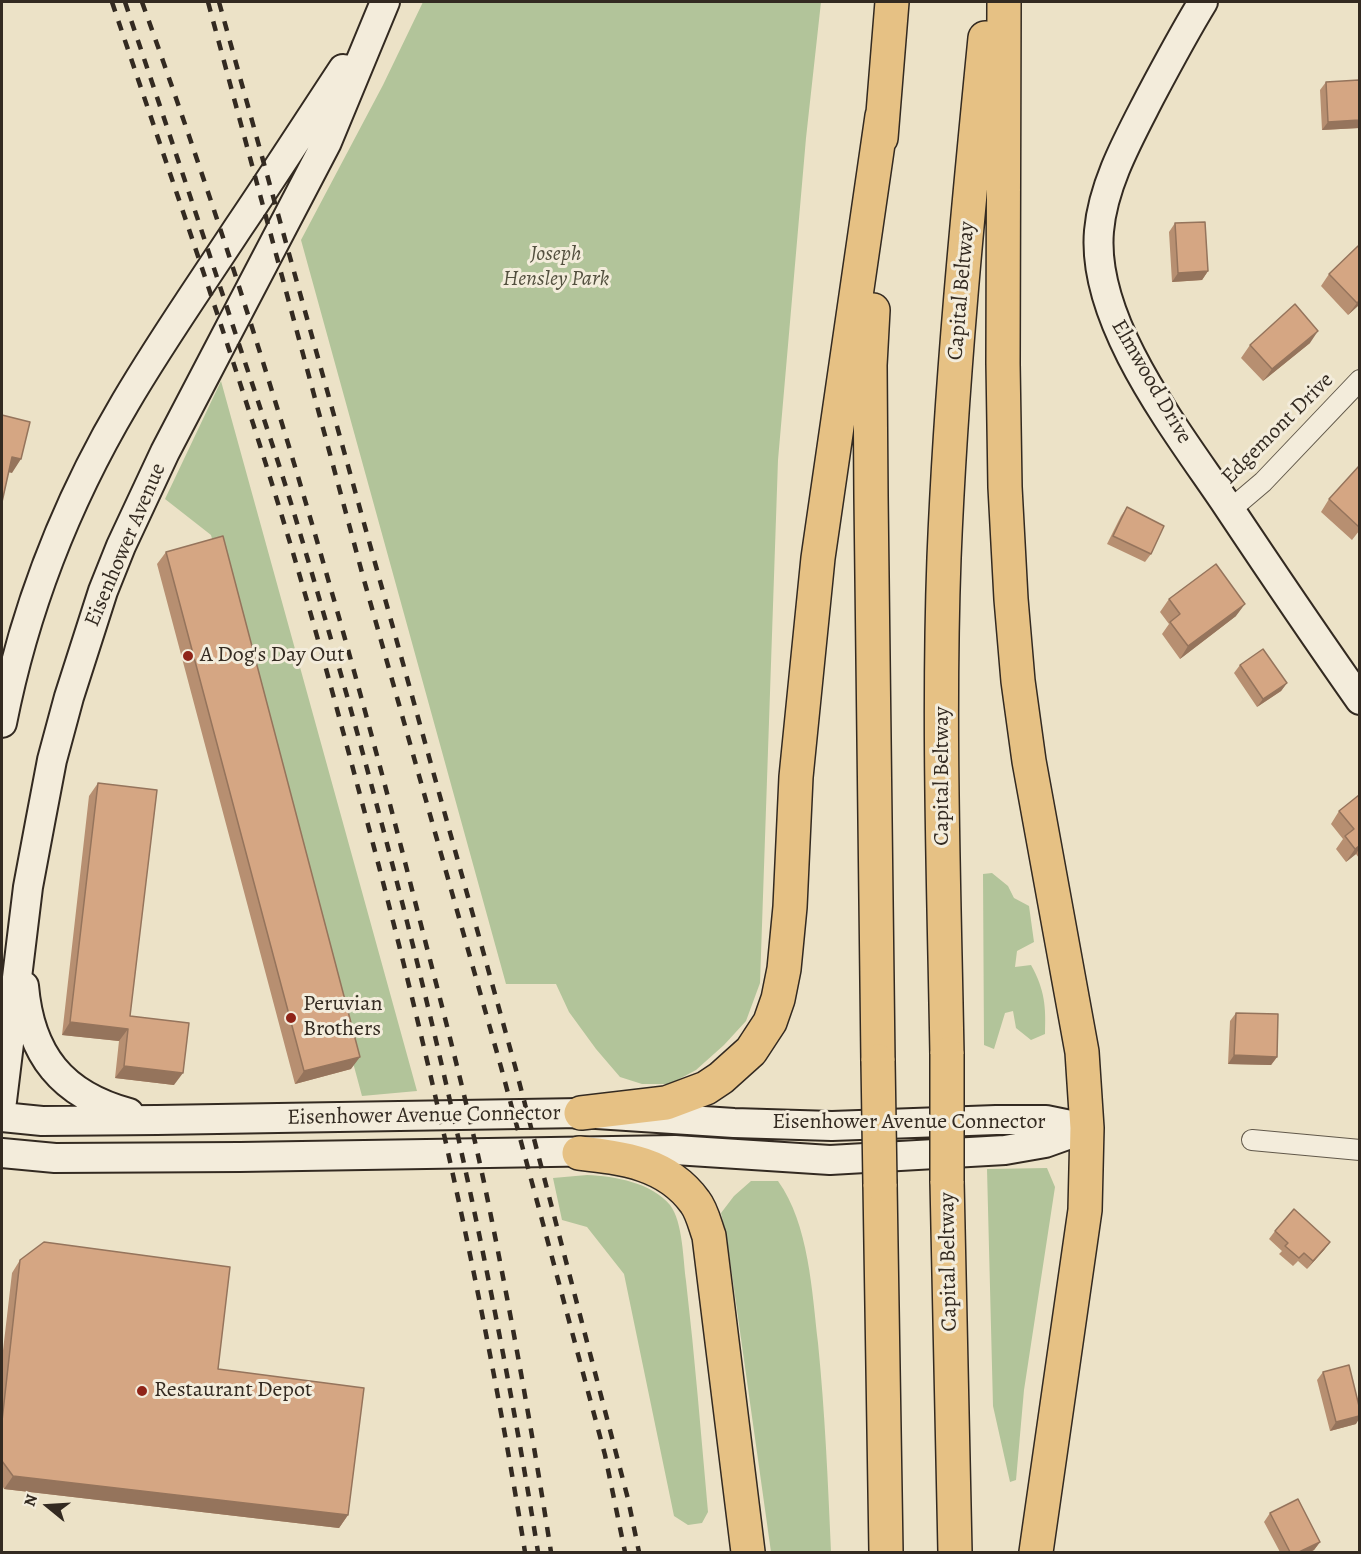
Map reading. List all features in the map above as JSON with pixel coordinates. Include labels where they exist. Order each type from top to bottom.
[{"type":"highway","points":[[886,1552],[870,365],[882,116],[892,2]]},
{"type":"highway","name":"Capital Beltway","points":[[955,1552],[943,844],[944,560],[960,289],[989,2]]},
{"type":"highway","points":[[1004,2],[1003,351],[1005,487],[1011,599],[1018,681],[1029,761],[1082,1052],[1087,1128],[1085,1210],[1036,1552]]},
{"type":"highway","points":[[581,1113],[666,1103],[706,1088],[721,1078],[751,1051],[770,1022],[778,999],[784,969],[790,907],[796,777],[818,558],[882,116]]},
{"type":"highway","points":[[579,1153],[628,1159],[650,1166],[667,1174],[697,1203],[709,1236],[748,1552]]},
{"type":"main road","name":"Eisenhower Avenue","points":[[2,1101],[28,887],[52,760],[82,652],[103,591],[121,546],[165,452],[327,142],[385,2]]},
{"type":"main road","name":"Elmwood Drive","points":[[1203,2],[1132,131],[1103,203],[1098,244],[1100,269],[1107,299],[1128,349],[1159,403],[1359,700]]},
{"type":"main road","name":"Eisenhower Avenue","points":[[2,723],[17,658],[34,602],[55,546],[103,442],[145,368],[343,70],[373,29]]},
{"type":"main road","points":[[20,945],[30,1024],[40,1050],[56,1073],[81,1094],[105,1107],[157,1120]]},
{"type":"main road","name":"Eisenhower Avenue Connector","points":[[2,1117],[42,1121],[581,1113],[734,1123],[831,1126],[1036,1120],[1087,1128]]},
{"type":"main road","name":"Eisenhower Avenue Connector","points":[[2,1153],[66,1158],[675,1150],[830,1160],[1005,1150],[1045,1143],[1087,1128]]},
{"type":"street","name":"Edgemont Drive","points":[[1230,510],[1263,482],[1359,380]]},
{"type":"street","points":[[1252,1140],[1359,1150]]},
{"type":"green space","name":"Joseph Hensley Park","points":[[423,2],[821,2],[806,138],[778,460],[760,983],[746,1021],[696,1070],[670,1084],[642,1084],[620,1077],[569,1012],[556,984],[506,984],[301,240],[383,85]]},
{"type":"green space","points":[[221,381],[417,1091],[362,1096],[211,535],[165,499]]},
{"type":"green space","points":[[992,873],[1008,886],[1014,898],[1029,906],[1034,942],[1017,951],[1015,967],[1031,965],[1042,991],[1045,1015],[1045,1034],[1031,1040],[1016,1028],[1013,1011],[1005,1013],[994,1049],[984,1045],[983,874]]},
{"type":"green space","points":[[1047,1168],[1055,1187],[1024,1390],[1016,1480],[1010,1482],[993,1406],[987,1169]]},
{"type":"green space","points":[[587,1175],[621,1179],[653,1191],[670,1205],[678,1221],[695,1368],[708,1512],[702,1523],[688,1525],[674,1516],[624,1274],[587,1227],[562,1220],[553,1178]]},
{"type":"green space","points":[[751,1181],[778,1181],[788,1198],[803,1238],[814,1302],[823,1395],[831,1552],[771,1552],[727,1239],[721,1213],[734,1196]]},
{"type":"building","points":[[1359,80],[1359,120],[1328,122],[1326,82]]},
{"type":"building","points":[[1205,222],[1208,271],[1178,273],[1175,223]]},
{"type":"building","points":[[1358,246],[1359,301],[1357,303],[1329,274]]},
{"type":"building","points":[[1295,304],[1318,331],[1272,369],[1250,345]]},
{"type":"building","points":[[2,415],[30,422],[21,459],[12,457],[2,502]]},
{"type":"building","points":[[1359,466],[1359,527],[1329,499]]},
{"type":"building","points":[[1127,507],[1164,526],[1151,554],[1113,536]]},
{"type":"building","points":[[223,536],[360,1057],[304,1071],[166,552]]},
{"type":"building","points":[[1216,564],[1245,604],[1188,646],[1170,622],[1180,614],[1169,599]]},
{"type":"building","points":[[1263,649],[1287,683],[1263,699],[1240,665]]},
{"type":"building","points":[[98,783],[157,790],[130,1016],[189,1023],[183,1073],[124,1066],[128,1029],[70,1022]]},
{"type":"building","points":[[1359,795],[1359,846],[1355,849],[1345,836],[1354,829],[1339,811]]},
{"type":"building","points":[[1236,1013],[1278,1014],[1277,1057],[1234,1055]]},
{"type":"building","points":[[1294,1209],[1330,1242],[1313,1261],[1304,1253],[1299,1258],[1285,1246],[1288,1243],[1275,1231]]},
{"type":"building","name":"Restaurant Depot","points":[[44,1242],[230,1267],[218,1369],[364,1388],[348,1515],[13,1476],[2,1461],[2,1421],[20,1260]]},
{"type":"building","points":[[1349,1365],[1359,1406],[1359,1416],[1336,1422],[1323,1372]]},
{"type":"building","points":[[1298,1499],[1320,1542],[1299,1552],[1290,1552],[1270,1513]]},
{"type":"railway","points":[[112,2],[264,457],[303,587],[356,780],[406,972],[451,1164],[491,1358],[525,1552]]},
{"type":"railway","points":[[125,2],[282,473],[369,777],[403,905],[464,1163],[516,1422],[538,1552]]},
{"type":"railway","points":[[142,2],[180,108],[251,323],[316,539],[377,757],[447,1026],[485,1187],[520,1369],[551,1552]]},
{"type":"railway","points":[[208,2],[364,580],[501,1067],[605,1455],[625,1552]]},
{"type":"railway","points":[[219,2],[515,1066],[628,1499],[639,1552]]},
{"type":"place","name":"A Dog's Day Out","points":[[188,656]]},
{"type":"place","name":"Peruvian Brothers","points":[[291,1018]]},
{"type":"place","name":"Restaurant Depot","points":[[142,1391]]}]
